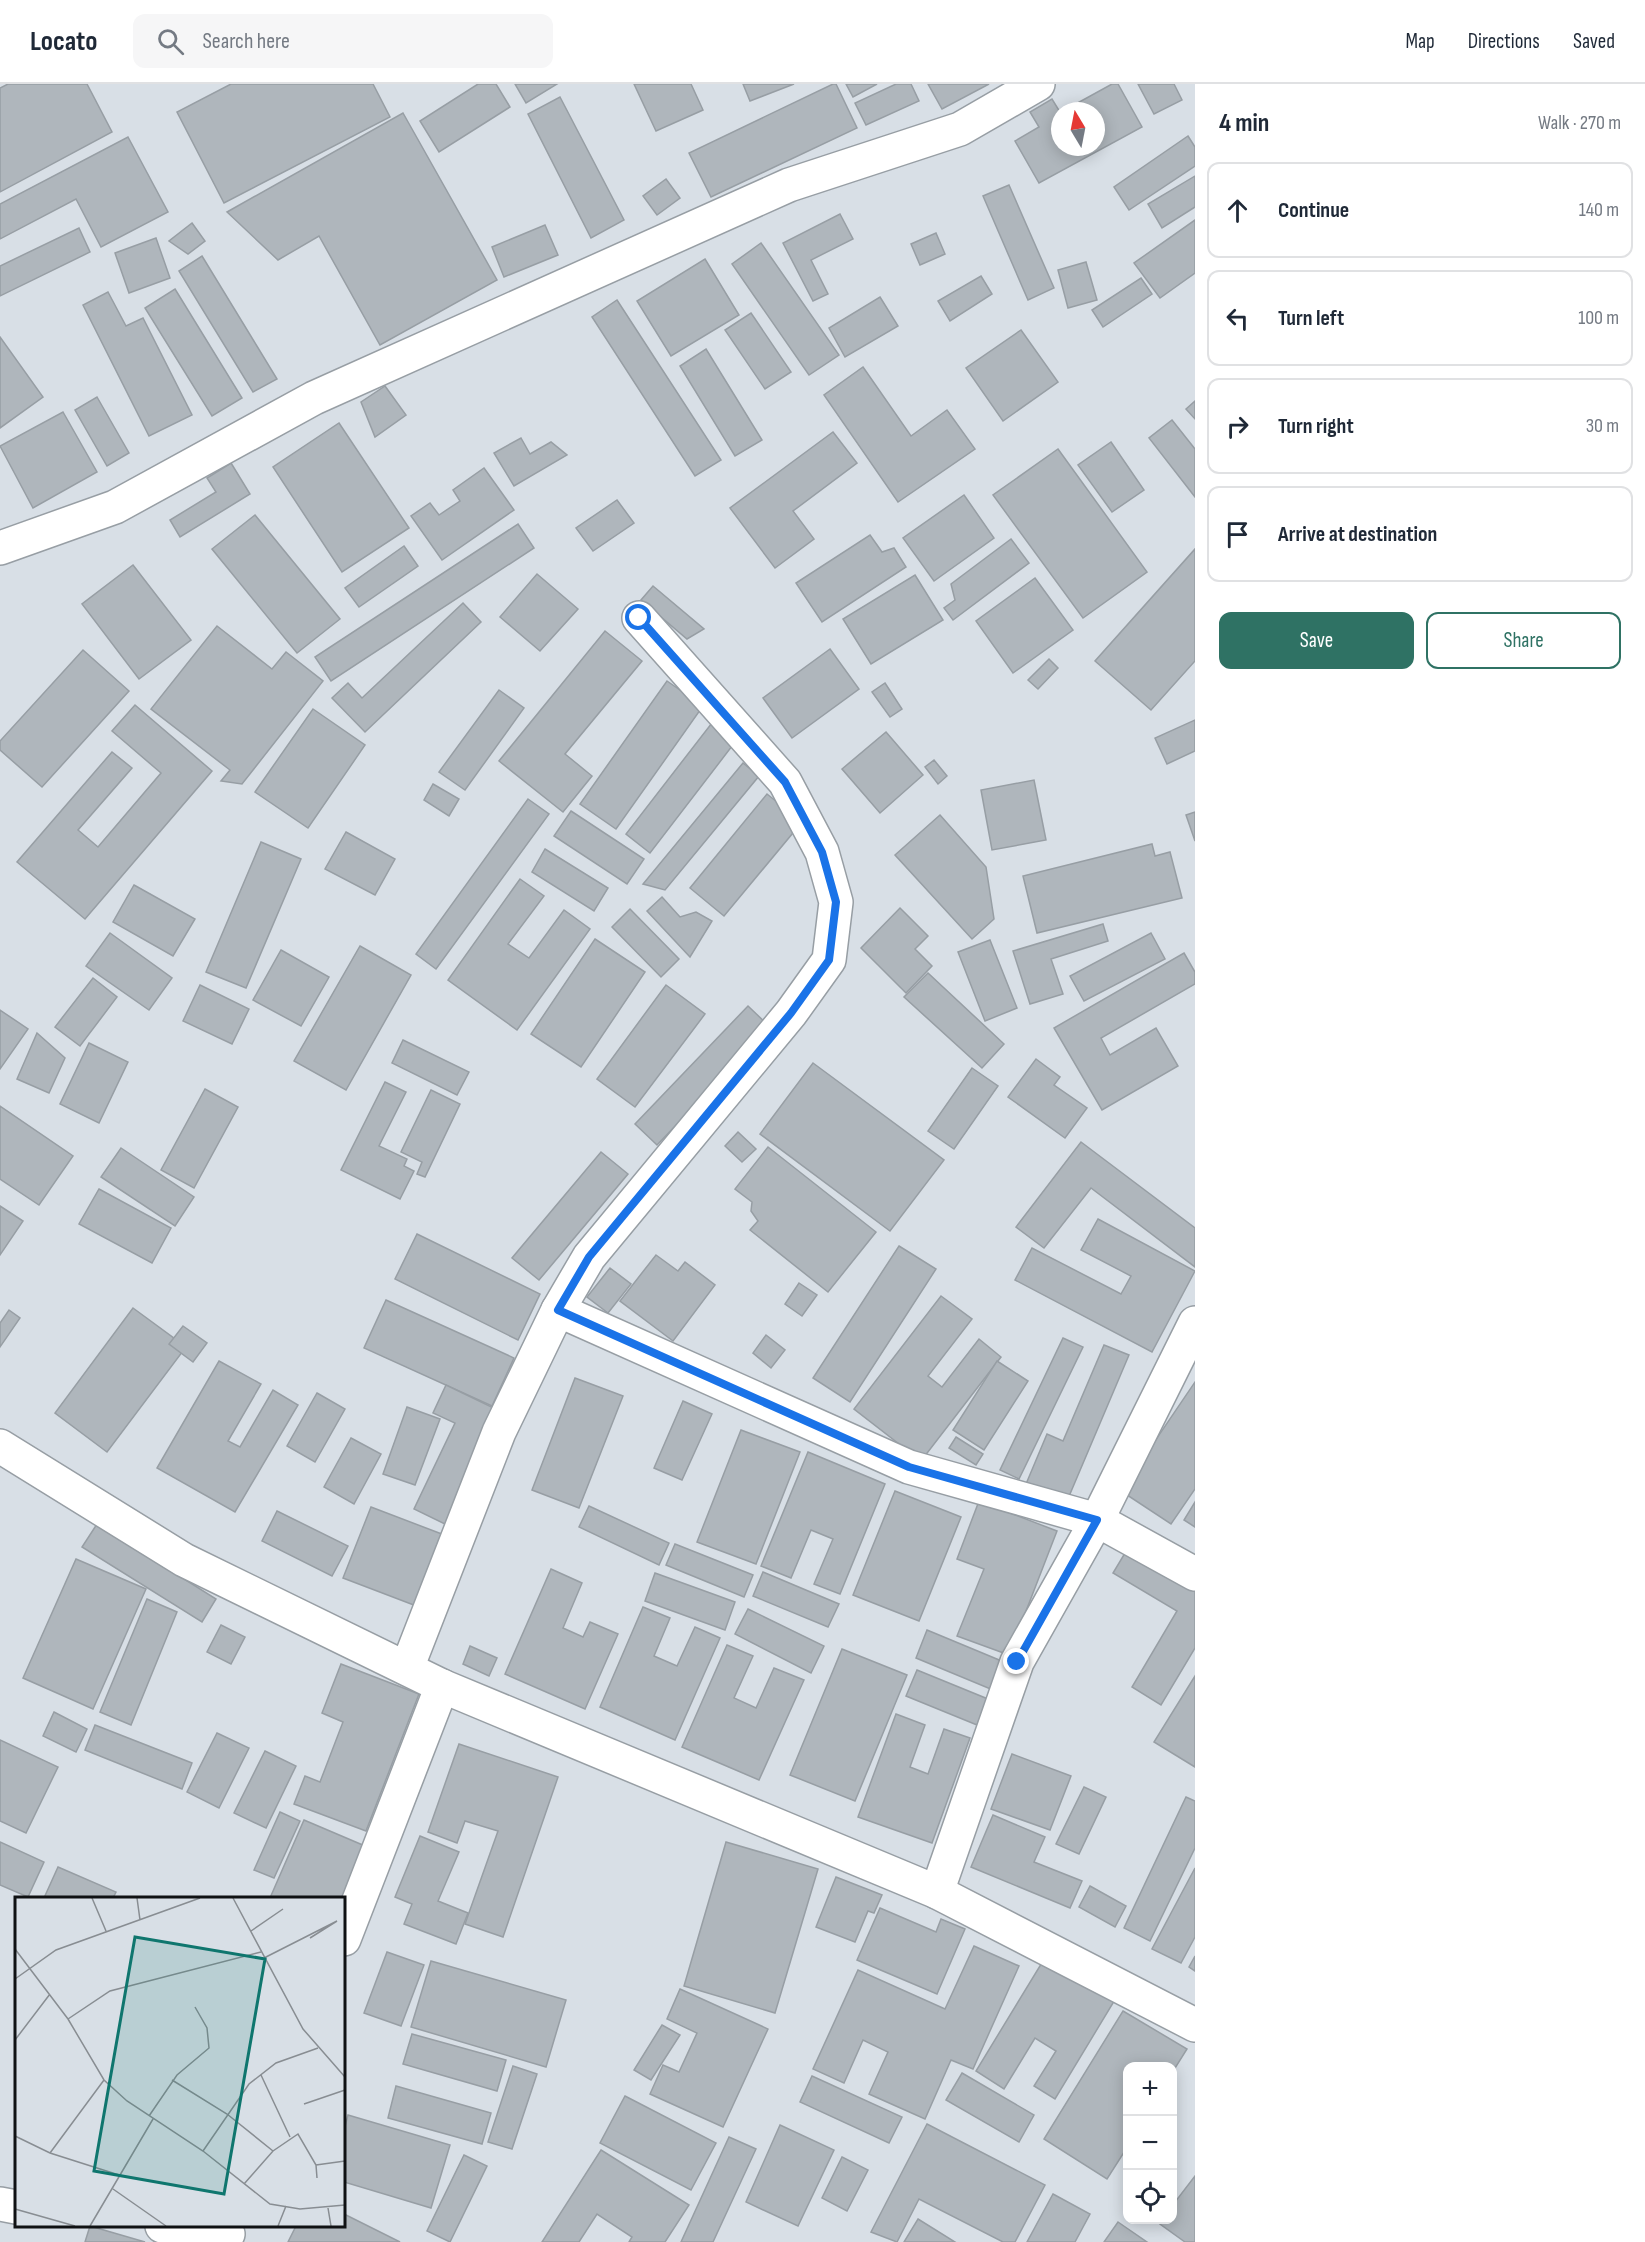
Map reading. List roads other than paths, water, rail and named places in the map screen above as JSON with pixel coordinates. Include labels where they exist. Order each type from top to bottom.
[{"type":"street","points":[[0,548],[114,507],[314,398],[789,185],[960,129],[1038,84]]},
{"type":"street","points":[[407,1668],[499,1432],[558,1310],[589,1257],[791,1013],[829,960],[836,902],[822,852],[785,782],[639,618]]},
{"type":"street","points":[[558,1310],[909,1467],[1097,1520],[1195,1574]]},
{"type":"street","points":[[937,1892],[1017,1662],[1097,1520],[1195,1323]]},
{"type":"street","points":[[0,1446],[184,1560],[442,1686],[937,1892],[1195,2025]]},
{"type":"street","points":[[345,1936],[442,1686]]},
{"type":"street","points":[[0,2204],[15,2207]]},
{"type":"street","points":[[170,2227],[229,2234]]}]
